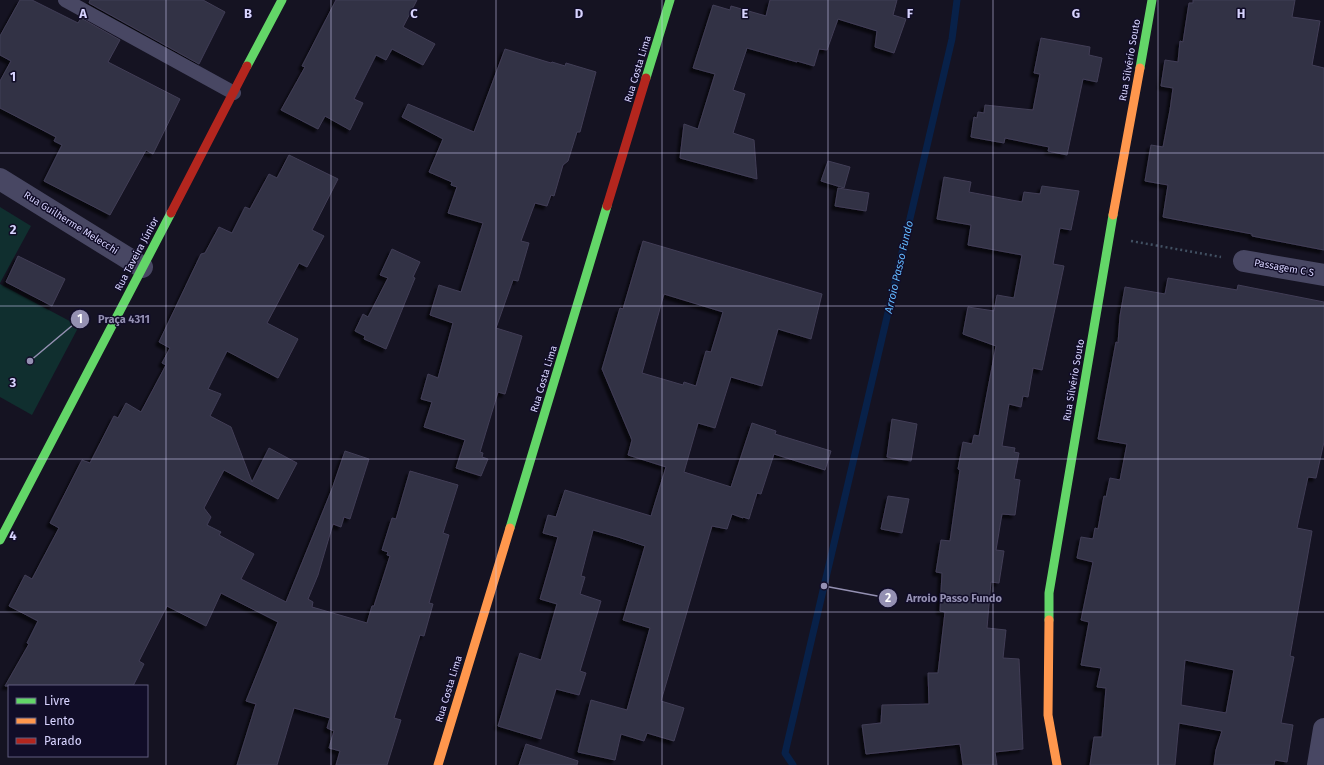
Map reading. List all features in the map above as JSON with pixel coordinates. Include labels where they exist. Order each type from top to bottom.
[{"type":"street","name":"Rua Taveira Júnior","points":[[0,540],[282,0]]},
{"type":"street","name":"Rua Costa Lima","points":[[438,765],[670,0]]},
{"type":"street","name":"Rua Silvério Souto","points":[[1057,765],[1048,715],[1049,593],[1109,237],[1152,0]]},
{"type":"street","name":"Rua Guilherme Melecchi","points":[[0,179],[142,266]]},
{"type":"street","name":"Passagem C S","points":[[1244,261],[1324,275]]},
{"type":"street","points":[[1318,765],[1324,729]]},
{"type":"lane","points":[[65,0],[234,93]]},
{"type":"path","points":[[1109,237],[1244,261]]},
{"type":"green space","points":[[0,207],[31,226],[0,283]]},
{"type":"green space","points":[[0,284],[79,326],[32,415],[0,397]]},
{"type":"building","points":[[20,0],[32,0],[78,23],[81,18],[120,40],[108,62],[180,99],[153,154],[146,150],[110,215],[44,181],[62,145],[54,141],[56,137],[0,108],[0,81],[11,61],[0,55],[0,36]]},
{"type":"building","points":[[90,0],[203,0],[225,12],[199,64],[89,3]]},
{"type":"building","points":[[336,0],[417,0],[403,27],[435,44],[423,65],[392,49],[386,60],[376,55],[354,99],[363,103],[350,130],[325,116],[318,129],[281,110],[305,67],[302,66]]},
{"type":"building","points":[[770,0],[897,0],[893,15],[906,19],[894,53],[875,47],[877,31],[838,19],[827,50],[819,49],[814,66],[747,48],[733,90],[745,94],[733,133],[754,140],[757,179],[680,158],[684,124],[698,129],[715,74],[693,68],[713,5],[730,10],[731,6],[766,16]]},
{"type":"building","points":[[1193,0],[1295,0],[1292,17],[1320,21],[1312,65],[1324,68],[1324,250],[1252,236],[1252,234],[1163,217],[1168,185],[1145,181],[1151,145],[1163,147],[1170,110],[1173,88],[1161,86],[1165,60],[1178,62],[1180,41],[1183,42],[1189,3],[1193,3]]},
{"type":"building","points":[[1041,38],[1090,47],[1089,55],[1102,58],[1097,82],[1083,79],[1067,155],[1048,151],[1049,147],[1005,138],[1004,143],[971,137],[974,117],[977,118],[978,112],[984,113],[985,105],[1033,110],[1040,74],[1034,73]]},
{"type":"building","points":[[505,49],[551,63],[565,66],[566,63],[596,72],[580,132],[577,132],[568,161],[563,165],[554,196],[551,195],[547,206],[535,203],[521,241],[529,243],[518,281],[513,280],[496,328],[522,336],[505,394],[498,392],[480,452],[483,453],[482,457],[488,459],[481,476],[456,468],[465,440],[424,427],[432,402],[421,399],[428,374],[438,378],[453,323],[430,315],[439,285],[461,292],[483,223],[448,213],[457,187],[451,185],[452,182],[429,172],[443,139],[402,117],[408,104],[474,132]]},
{"type":"building","points":[[289,155],[338,179],[312,230],[324,236],[307,267],[299,263],[267,323],[298,339],[278,378],[227,351],[208,389],[221,394],[210,416],[231,427],[252,482],[269,448],[297,463],[278,499],[224,470],[204,508],[211,517],[207,525],[221,532],[219,535],[254,554],[241,579],[286,602],[332,489],[345,451],[369,459],[350,519],[344,517],[341,527],[333,524],[318,575],[308,599],[313,602],[312,607],[367,623],[390,556],[387,555],[388,552],[382,550],[392,518],[396,519],[410,471],[458,485],[443,533],[449,535],[429,603],[433,604],[424,636],[420,635],[394,718],[401,720],[387,765],[336,765],[340,751],[329,748],[334,731],[327,728],[330,718],[294,708],[277,765],[237,765],[256,704],[246,701],[278,622],[221,593],[206,626],[167,606],[139,661],[144,664],[134,685],[5,686],[29,644],[27,643],[38,621],[9,606],[25,575],[32,579],[59,528],[50,523],[82,460],[90,463],[114,416],[118,418],[126,403],[141,412],[166,365],[162,363],[170,348],[159,342],[201,254],[205,253],[219,227],[232,233],[245,207],[250,209],[269,174],[277,178]]},
{"type":"building","points":[[828,161],[850,167],[844,188],[821,181]]},
{"type":"building","points":[[944,177],[971,182],[969,192],[1022,202],[1024,192],[1040,194],[1042,186],[1079,191],[1071,230],[1060,228],[1053,264],[1064,266],[1042,370],[1033,368],[1028,397],[1023,396],[1021,407],[1009,404],[1002,446],[1015,448],[1014,452],[1019,453],[1014,479],[1020,480],[1015,515],[1002,514],[996,550],[1004,551],[999,583],[991,582],[987,628],[1006,630],[1003,658],[1019,659],[1023,749],[995,752],[997,765],[963,765],[960,744],[866,754],[862,725],[881,723],[882,705],[929,704],[928,673],[938,673],[945,612],[940,611],[942,573],[936,572],[941,540],[950,541],[960,470],[958,469],[963,442],[972,444],[974,435],[979,436],[996,346],[963,334],[968,307],[994,311],[997,295],[1014,298],[1022,255],[968,245],[971,225],[937,219]]},
{"type":"building","points":[[838,188],[869,193],[866,211],[835,206]]},
{"type":"building","points":[[643,241],[822,294],[811,339],[778,329],[762,386],[731,377],[715,428],[698,423],[684,472],[731,487],[752,423],[776,431],[775,434],[831,451],[825,470],[774,454],[761,494],[757,493],[749,519],[732,514],[727,529],[712,526],[661,701],[684,708],[674,741],[647,733],[644,741],[621,734],[615,760],[578,752],[591,700],[627,710],[650,628],[623,620],[645,546],[618,537],[593,530],[581,576],[585,577],[580,594],[601,601],[580,671],[586,673],[579,695],[556,689],[541,739],[498,726],[520,653],[541,660],[557,604],[540,599],[558,537],[543,533],[548,515],[556,517],[565,490],[651,516],[666,467],[628,455],[632,440],[602,369],[620,308],[623,309]],"holes":[[[664,294],[723,312],[711,352],[706,351],[696,386],[684,382],[683,385],[642,373]]]},
{"type":"building","points":[[392,249],[420,262],[386,349],[364,339],[365,336],[355,331],[363,314],[368,317],[388,278],[380,275]]},
{"type":"building","points":[[18,256],[65,279],[52,306],[6,282]]},
{"type":"building","points":[[1168,278],[1237,290],[1238,285],[1324,302],[1324,442],[1316,478],[1308,477],[1297,528],[1312,531],[1290,656],[1294,657],[1281,723],[1293,725],[1287,762],[1275,760],[1274,765],[1214,765],[1216,750],[1222,731],[1179,723],[1175,765],[1090,765],[1094,737],[1102,737],[1106,688],[1097,687],[1101,668],[1081,665],[1089,622],[1081,620],[1093,562],[1077,558],[1081,537],[1093,539],[1095,528],[1098,529],[1104,496],[1106,497],[1110,478],[1120,480],[1127,444],[1098,439],[1116,342],[1118,343],[1120,316],[1125,287],[1165,294]],"holes":[[[1185,660],[1234,670],[1226,713],[1181,705]]]},
{"type":"building","points":[[892,419],[917,424],[911,461],[887,457]]},
{"type":"building","points":[[888,496],[909,499],[902,533],[881,529]]},
{"type":"building","points":[[526,744],[578,761],[577,765],[519,765]]},
{"type":"waterway","name":"Arroio Passo Fundo","points":[[793,765],[785,753],[952,39],[957,0]]},
{"type":"traffic: fast","points":[[247,66],[282,0]]},
{"type":"traffic: fast","points":[[646,78],[670,0]]},
{"type":"traffic: fast","points":[[1140,68],[1152,0]]},
{"type":"traffic: fast","points":[[510,528],[607,206]]},
{"type":"traffic: fast","points":[[0,540],[171,213]]},
{"type":"traffic: fast","points":[[1049,620],[1049,593],[1113,215]]},
{"type":"traffic: slow","points":[[1113,215],[1140,68]]},
{"type":"traffic: slow","points":[[438,765],[510,528]]},
{"type":"traffic: slow","points":[[1049,620],[1048,715],[1057,765]]},
{"type":"traffic: jam","points":[[171,213],[247,66]]},
{"type":"traffic: jam","points":[[607,206],[646,78]]},
{"type":"place","name":"Praça 4311","points":[[30,361]]},
{"type":"place","name":"Arroio Passo Fundo","points":[[824,586]]}]
